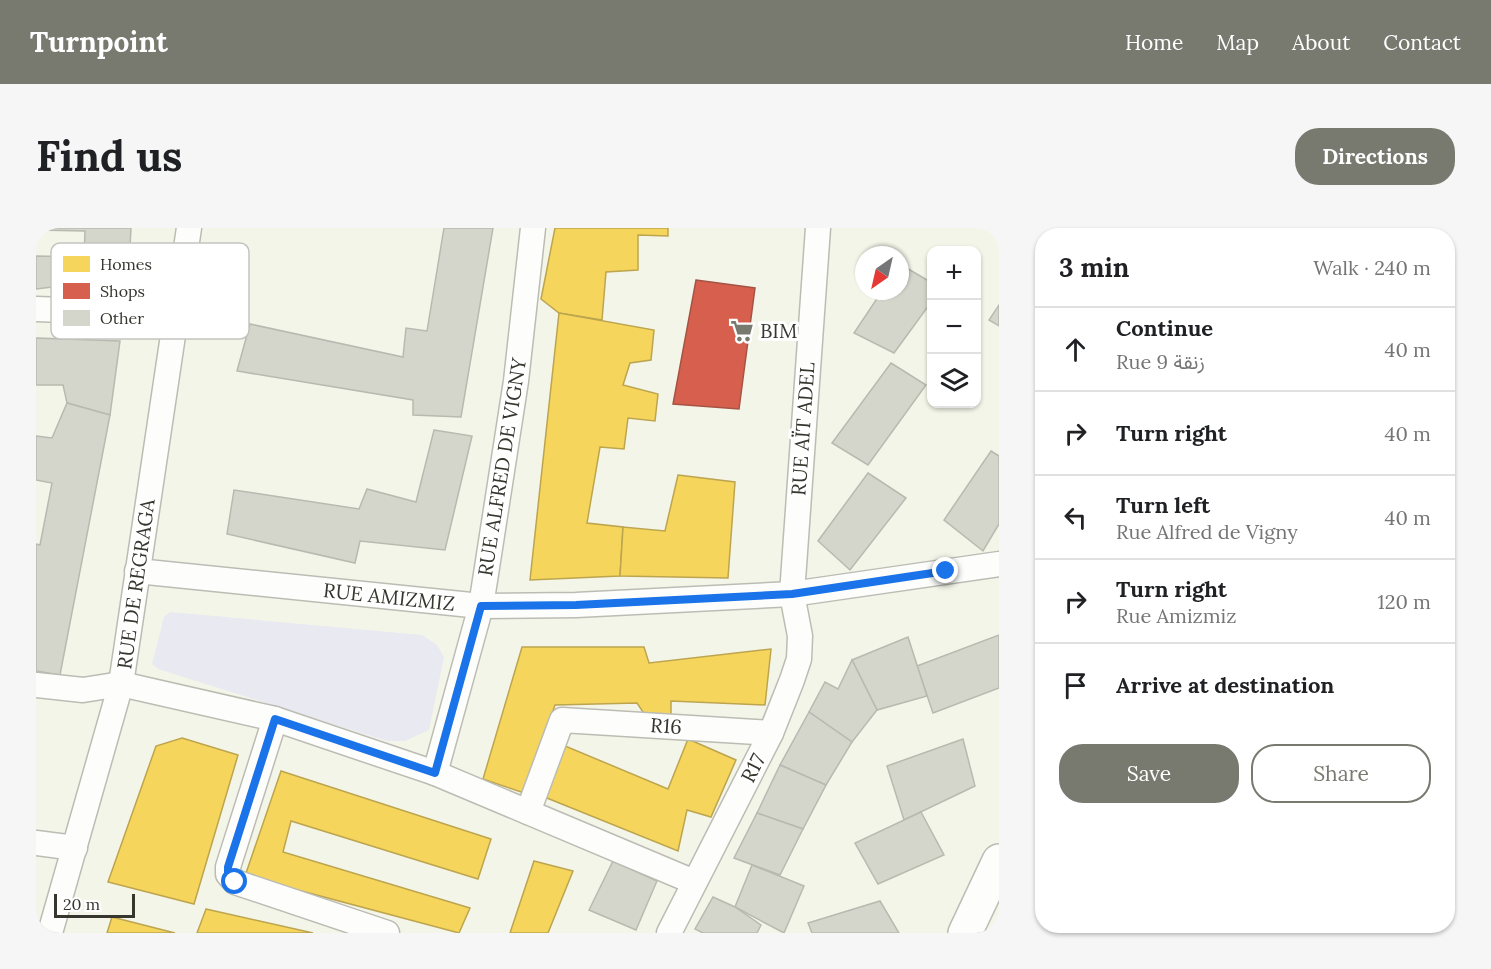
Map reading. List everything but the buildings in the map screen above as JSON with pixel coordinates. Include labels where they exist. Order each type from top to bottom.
[{"type":"main road","points":[[965,933],[999,861]]},
{"type":"street","name":"RUE DE REGRAGA","points":[[187,243],[189,228]]},
{"type":"street","name":"RUE ALFRED DE VIGNY","points":[[435,773],[481,606],[516,381],[533,228]]},
{"type":"street","name":"RUE AÏT ADEL","points":[[792,594],[818,228]]},
{"type":"street","points":[[36,309],[51,310]]},
{"type":"street","name":"RUE DE REGRAGA","points":[[50,933],[121,684],[136,571],[173,339]]},
{"type":"street","name":"RUE AMIZMIZ","points":[[136,571],[481,606],[576,605],[792,594],[999,564]]},
{"type":"street","name":"R17","points":[[669,933],[771,733],[799,659],[800,636],[792,594]]},
{"type":"street","points":[[36,685],[83,690],[121,684],[275,719],[435,773],[694,882]]},
{"type":"street","points":[[275,719],[228,867],[228,874],[235,882],[387,933]]},
{"type":"street","name":"R16","points":[[528,812],[562,720],[771,733]]},
{"type":"street","points":[[36,843],[75,848]]},
{"type":"shaded area","points":[[170,612],[422,635],[437,645],[444,657],[429,730],[405,741],[387,741],[158,669],[152,664],[164,617]]},
{"type":"place","name":"BIM","points":[[742,331]]},
{"type":"route","points":[[235,882],[228,874],[228,867],[275,719],[435,773],[481,606],[576,605],[792,594],[946,571]]}]
